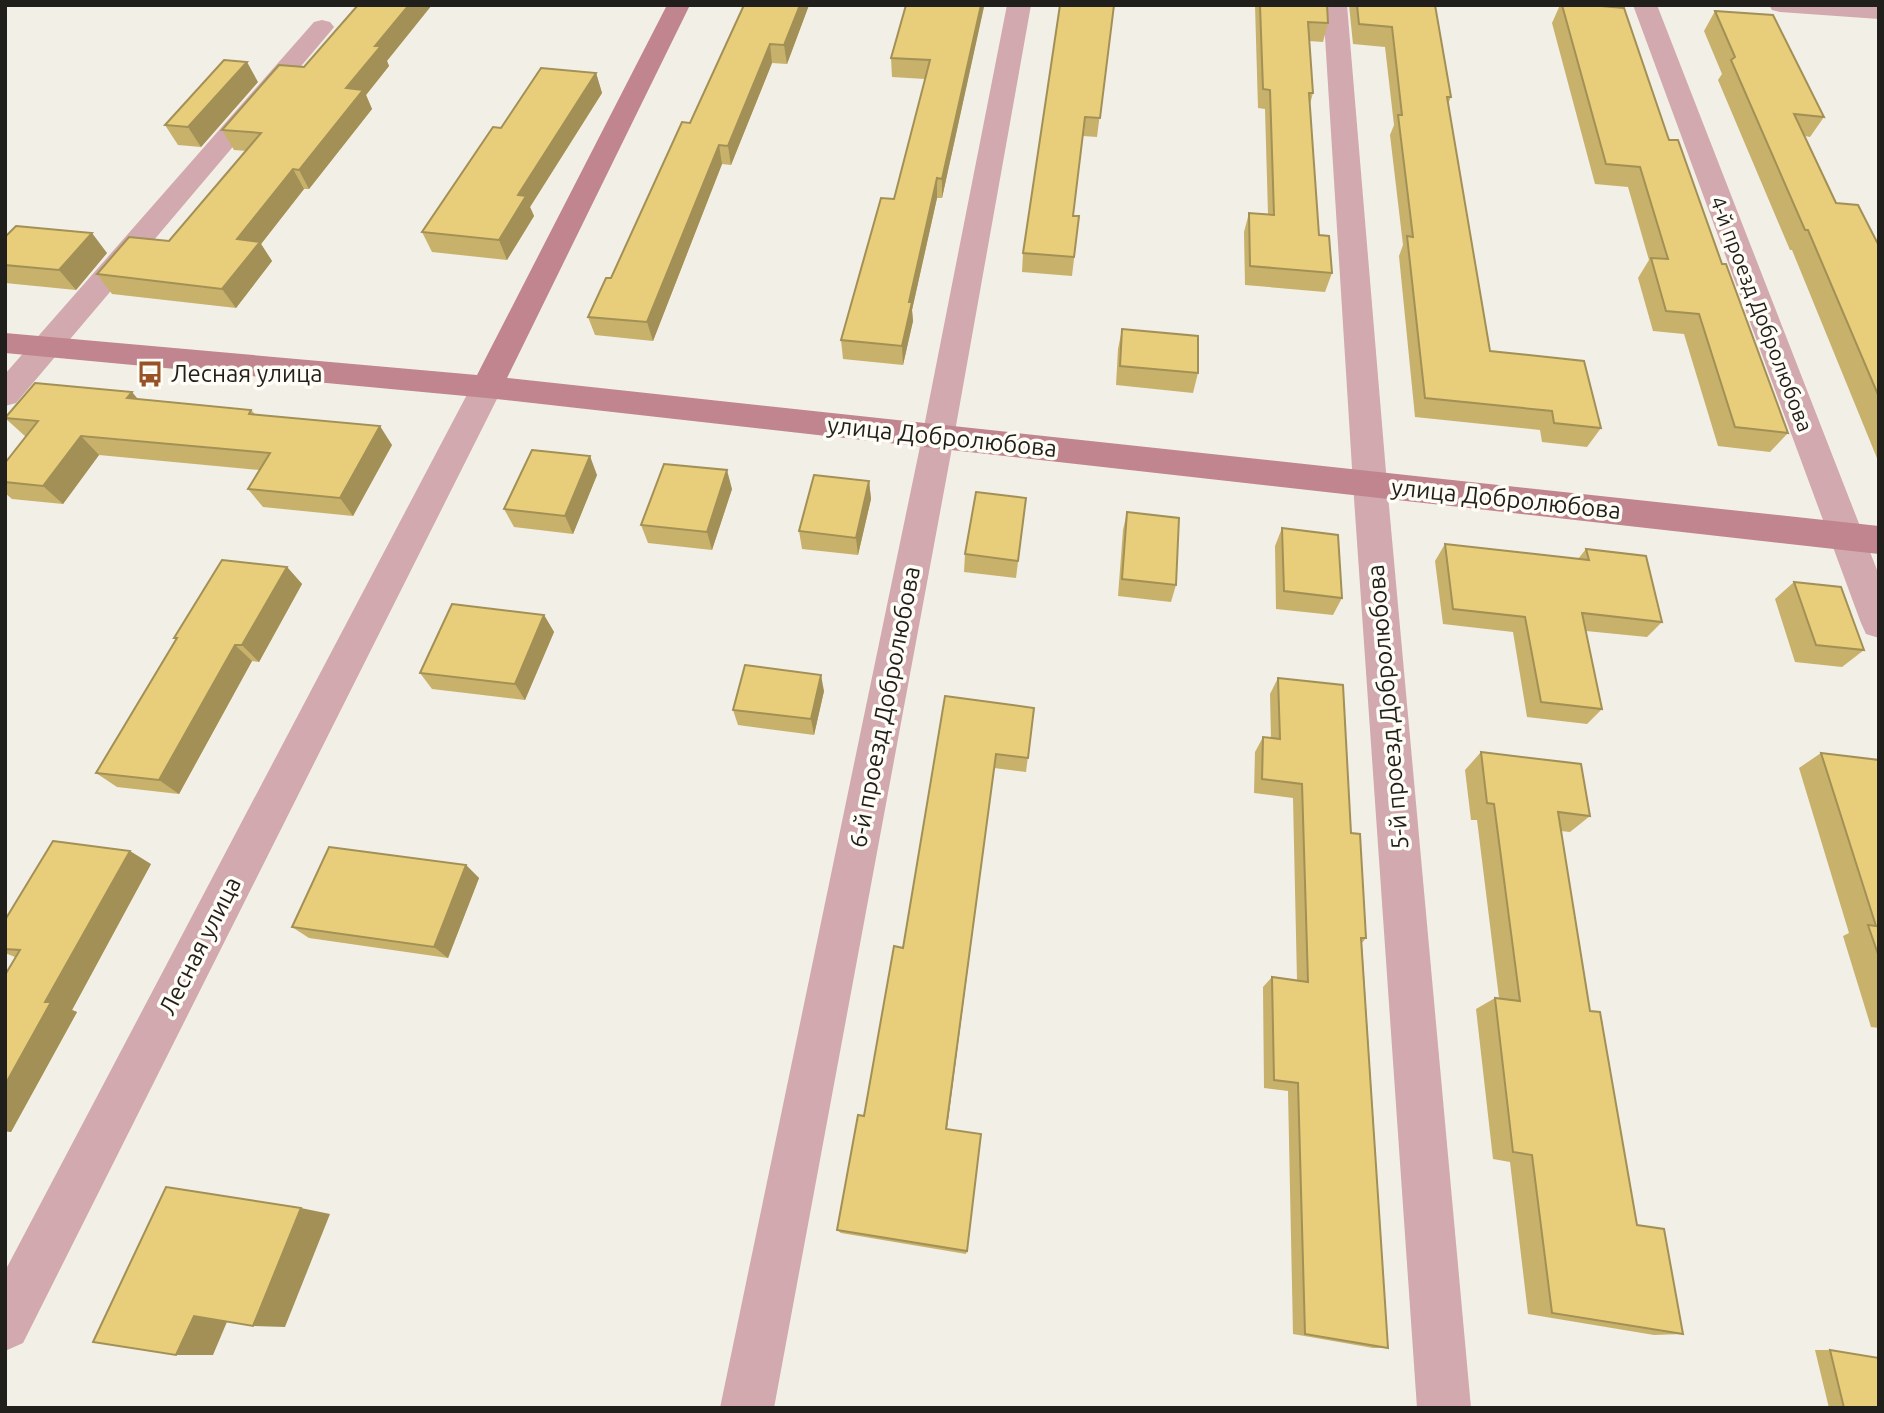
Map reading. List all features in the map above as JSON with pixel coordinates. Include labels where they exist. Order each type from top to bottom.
[{"type":"street","name":"Лесная улица","points":[[5,1325],[487,387],[679,5]]},
{"type":"street","name":"6-й проезд Добролюбова","points":[[747,1408],[938,437],[1019,5]]},
{"type":"street","name":"5-й проезд Добролюбова","points":[[1335,5],[1370,484],[1444,1408]]},
{"type":"street","name":"4-й проезд Добролюбова","points":[[1645,5],[1879,624]]},
{"type":"street","points":[[1780,5],[1879,12]]},
{"type":"street","points":[[5,395],[322,27]]},
{"type":"street","name":"улица Добролюбова","points":[[5,343],[487,387],[1879,540]]},
{"type":"building","points":[[358,5],[409,5],[375,46],[381,46],[346,88],[363,90],[299,170],[293,169],[237,239],[260,242],[222,289],[97,274],[129,237],[169,241],[261,133],[222,130],[279,65],[304,67]]},
{"type":"building","points":[[744,5],[800,5],[784,45],[770,44],[728,146],[719,145],[647,322],[588,317],[606,278],[611,278],[682,122],[690,123]]},
{"type":"building","points":[[906,5],[981,5],[942,179],[937,178],[909,302],[912,302],[902,346],[841,340],[881,198],[894,199],[930,60],[891,58]]},
{"type":"building","points":[[1060,5],[1114,5],[1100,118],[1085,117],[1073,216],[1079,216],[1074,257],[1023,253]]},
{"type":"building","points":[[1260,5],[1327,5],[1328,23],[1308,22],[1313,93],[1309,93],[1319,235],[1329,236],[1332,273],[1250,266],[1249,213],[1274,215],[1270,90],[1263,89]]},
{"type":"building","points":[[1357,5],[1435,5],[1451,97],[1447,97],[1490,351],[1584,361],[1601,428],[1554,423],[1552,411],[1425,398],[1407,236],[1413,237],[1398,115],[1402,115],[1392,27],[1359,24]]},
{"type":"building","points":[[1562,5],[1624,8],[1669,140],[1678,140],[1722,264],[1726,264],[1788,433],[1735,427],[1699,314],[1666,311],[1651,258],[1668,259],[1640,167],[1606,164]]},
{"type":"building","points":[[1715,11],[1773,15],[1824,117],[1794,114],[1836,203],[1858,205],[1879,246],[1879,397],[1808,230],[1805,230],[1731,60],[1735,57]]},
{"type":"building","points":[[224,60],[247,62],[188,127],[165,125]]},
{"type":"building","points":[[541,68],[596,73],[518,195],[526,196],[499,240],[422,232],[493,127],[501,128]]},
{"type":"building","points":[[16,226],[92,233],[59,270],[5,265],[5,237]]},
{"type":"building","points":[[1122,329],[1198,336],[1198,373],[1120,366]]},
{"type":"building","points":[[35,383],[132,392],[127,398],[251,410],[249,414],[380,426],[340,498],[248,489],[270,453],[81,436],[43,486],[5,482],[5,463],[38,421],[5,418]]},
{"type":"building","points":[[532,450],[590,456],[565,516],[504,509]]},
{"type":"building","points":[[664,464],[727,470],[707,532],[641,525]]},
{"type":"building","points":[[814,475],[869,481],[856,538],[799,531]]},
{"type":"building","points":[[976,492],[1026,498],[1018,561],[965,554]]},
{"type":"building","points":[[1127,512],[1179,518],[1176,585],[1122,579]]},
{"type":"building","points":[[1282,528],[1338,535],[1342,598],[1284,591]]},
{"type":"building","points":[[1445,544],[1589,560],[1586,549],[1646,556],[1662,622],[1582,613],[1602,709],[1541,702],[1525,617],[1453,609]]},
{"type":"building","points":[[222,560],[287,567],[242,645],[235,645],[159,780],[96,773],[177,638],[174,638]]},
{"type":"building","points":[[1794,582],[1841,587],[1864,650],[1816,645]]},
{"type":"building","points":[[452,604],[544,615],[515,684],[420,673]]},
{"type":"building","points":[[745,665],[821,675],[811,719],[733,710]]},
{"type":"building","points":[[1278,678],[1343,685],[1351,833],[1360,834],[1366,938],[1361,938],[1388,1348],[1305,1334],[1298,1083],[1274,1080],[1272,977],[1308,982],[1302,784],[1262,779],[1263,737],[1280,739]]},
{"type":"building","points":[[945,696],[1034,708],[1028,758],[996,754],[946,1129],[981,1134],[967,1251],[837,1230],[858,1115],[864,1116],[894,946],[903,948]]},
{"type":"building","points":[[1481,752],[1581,764],[1590,816],[1558,812],[1590,1011],[1600,1012],[1637,1225],[1664,1229],[1683,1334],[1552,1313],[1532,1155],[1513,1152],[1495,998],[1520,1001],[1494,804],[1487,803]]},
{"type":"building","points":[[1821,753],[1879,760],[1879,957],[1868,925],[1876,926]]},
{"type":"building","points":[[53,841],[130,851],[45,1002],[51,1002],[5,1085],[5,975],[20,950],[5,949],[5,920]]},
{"type":"building","points":[[329,847],[466,865],[434,947],[292,927]]},
{"type":"building","points":[[166,1187],[301,1208],[253,1326],[194,1316],[176,1355],[93,1342]]},
{"type":"building","points":[[1830,1350],[1879,1358],[1879,1408],[1844,1408]]},
{"type":"place","name":"Лесная улица","points":[[150,374]]}]
